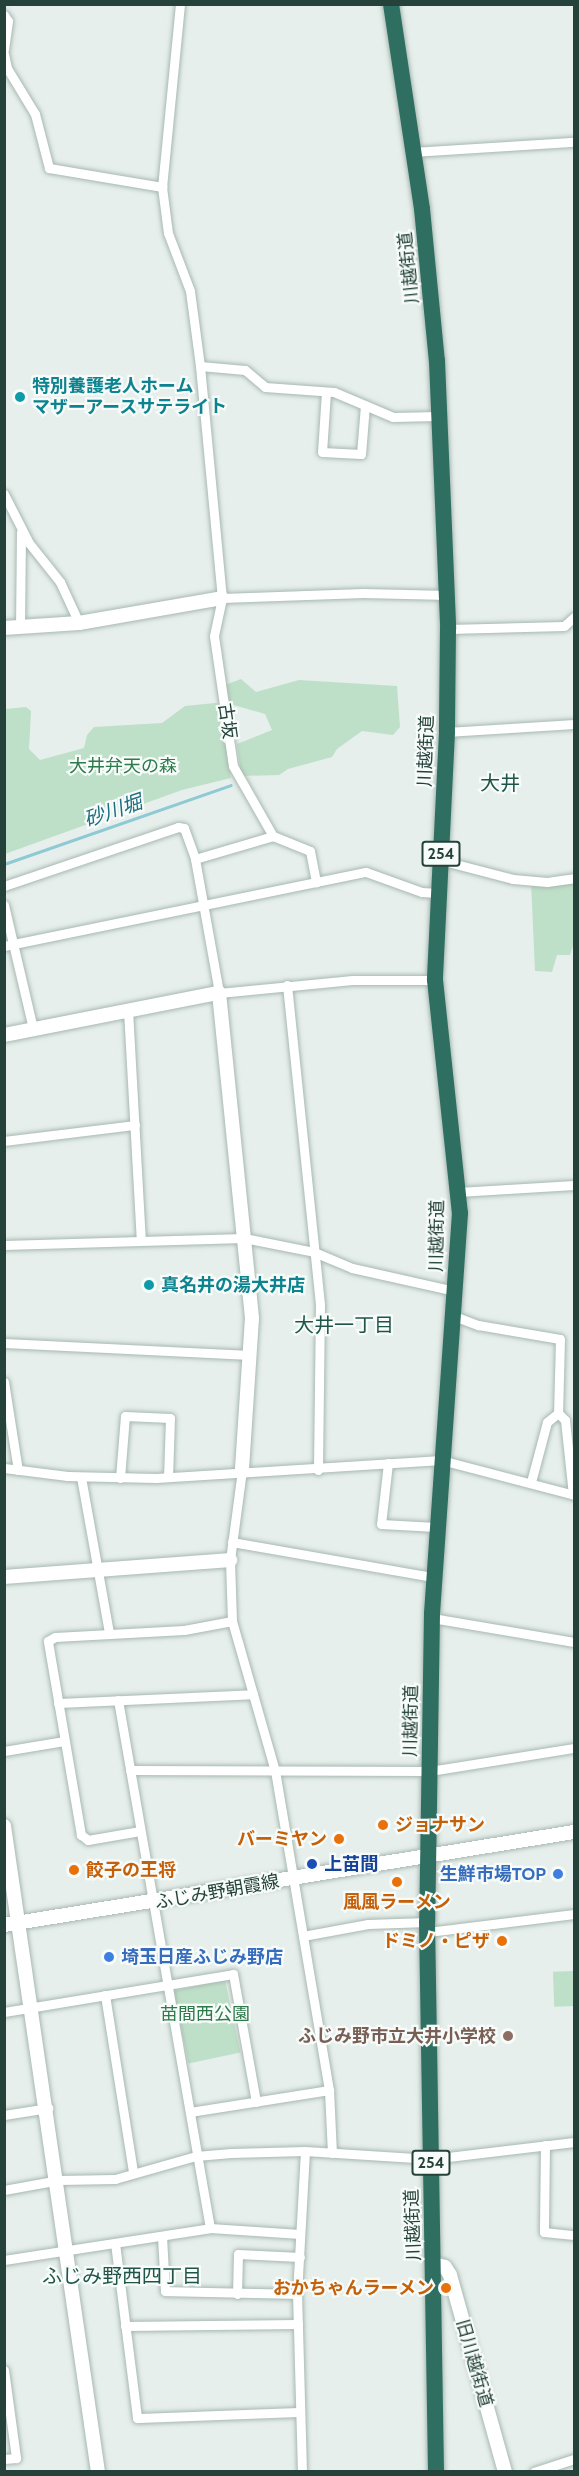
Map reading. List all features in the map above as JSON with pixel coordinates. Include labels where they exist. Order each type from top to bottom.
[{"type":"highway","name":"川越街道","points":[[391,4],[430,276],[448,595],[447,732],[437,892],[435,980],[458,1192],[460,1245],[441,1460],[432,1617],[427,1927],[436,2472]]},
{"type":"street","name":"古坂","points":[[180,4],[162,187],[168,232],[190,291],[200,366],[222,598],[214,636],[233,765],[273,836]]},
{"type":"street","points":[[4,15],[8,21],[4,52],[7,69],[40,127],[49,168],[162,187]]},
{"type":"street","points":[[413,152],[574,142]]},
{"type":"street","points":[[200,366],[245,370],[265,387],[326,392],[393,417],[438,416]]},
{"type":"street","points":[[326,392],[322,452],[361,454],[365,405]]},
{"type":"street","points":[[4,494],[29,543],[60,582],[79,623]]},
{"type":"street","points":[[21,526],[21,628]]},
{"type":"street","points":[[4,628],[79,623],[222,598],[363,592],[448,595]]},
{"type":"street","points":[[448,629],[564,626],[574,617]]},
{"type":"street","points":[[447,732],[574,724]]},
{"type":"street","points":[[4,886],[178,827],[184,828],[195,859],[219,993],[244,1238],[251,1355],[242,1470],[230,1560],[232,1621],[275,1771],[329,2090],[333,2153]]},
{"type":"street","points":[[195,859],[273,836],[308,849],[316,882]]},
{"type":"street","points":[[440,860],[513,879],[547,882],[574,878]]},
{"type":"street","points":[[4,946],[366,872],[422,892],[437,892]]},
{"type":"street","points":[[4,905],[16,944],[33,1029]]},
{"type":"street","points":[[4,1035],[219,993],[287,986],[435,980]]},
{"type":"street","points":[[287,986],[314,1252],[322,1364],[318,1470]]},
{"type":"street","points":[[128,1010],[141,1239]]},
{"type":"street","points":[[4,1141],[135,1125]]},
{"type":"street","points":[[458,1192],[574,1185]]},
{"type":"street","points":[[4,1245],[141,1239],[244,1238],[314,1252],[352,1268],[455,1290]]},
{"type":"street","points":[[4,1468],[81,1477],[120,1478],[168,1477],[242,1470],[318,1470],[441,1460],[574,1495],[565,1420],[558,1413],[560,1339],[478,1325],[454,1316]]},
{"type":"street","points":[[4,1343],[251,1355]]},
{"type":"street","points":[[5,1383],[18,1470]]},
{"type":"street","points":[[531,1482],[547,1422],[558,1413]]},
{"type":"street","points":[[120,1478],[125,1416],[170,1418],[168,1477]]},
{"type":"street","points":[[388,1463],[381,1524],[436,1527]]},
{"type":"street","points":[[81,1477],[109,1634]]},
{"type":"street","points":[[232,1542],[433,1577]]},
{"type":"street","points":[[4,1577],[230,1560]]},
{"type":"street","points":[[432,1617],[574,1642]]},
{"type":"street","points":[[140,1831],[88,1840],[82,1837],[64,1741],[49,1640],[183,1629],[232,1621]]},
{"type":"street","points":[[58,1703],[253,1694]]},
{"type":"street","points":[[118,1700],[210,2228]]},
{"type":"street","points":[[4,1751],[64,1741]]},
{"type":"street","points":[[130,1770],[430,1771],[574,1748]]},
{"type":"street","points":[[4,1826],[21,1923],[59,2180],[98,2472]]},
{"type":"street","name":"ふじみ野朝霞線","points":[[4,1925],[153,1904],[428,1854],[574,1832]]},
{"type":"street","points":[[303,1936],[368,1924],[427,1927],[574,1914]]},
{"type":"street","points":[[4,2013],[233,1974],[256,2102]]},
{"type":"street","points":[[105,1995],[133,2172]]},
{"type":"street","points":[[190,2112],[329,2090]]},
{"type":"street","points":[[4,2115],[48,2108]]},
{"type":"street","points":[[4,2190],[59,2180],[115,2179],[133,2172],[196,2157],[305,2151],[430,2159],[574,2142]]},
{"type":"street","points":[[545,2145],[544,2232],[574,2235]]},
{"type":"street","points":[[302,2472],[297,2294],[305,2151]]},
{"type":"street","points":[[4,2260],[210,2228],[300,2234]]},
{"type":"street","points":[[162,2236],[165,2291],[297,2294]]},
{"type":"street","points":[[115,2243],[137,2418],[300,2412]]},
{"type":"street","points":[[237,2294],[238,2254],[300,2257]]},
{"type":"street","name":"旧川越街道","points":[[433,2264],[445,2267],[450,2275],[505,2472]]},
{"type":"street","points":[[125,2326],[298,2324]]},
{"type":"street","points":[[4,2370],[16,2458],[4,2459]]},
{"type":"street","points":[[534,2472],[574,2459]]},
{"type":"green space","points":[[241,679],[256,692],[299,680],[397,686],[400,727],[393,735],[362,731],[337,749],[332,757],[288,769],[279,775],[241,776],[237,744],[272,730],[265,714],[230,704],[225,685]]},
{"type":"green space","name":"大井弁天の森","points":[[223,704],[231,778],[182,790],[5,854],[5,709],[26,707],[31,711],[29,749],[40,760],[84,748],[87,735],[94,727],[162,723],[185,706]]},
{"type":"green space","points":[[574,881],[574,943],[570,955],[557,955],[552,972],[535,971],[531,882]]},
{"type":"green space","points":[[573,1971],[574,2006],[554,2007],[553,1972]]},
{"type":"green space","name":"苗間西公園","points":[[225,1980],[240,2052],[189,2063],[173,1991]]},
{"type":"waterway","name":"砂川堀","points":[[4,864],[231,785]]},
{"type":"place","name":"特別養護老人ホーム マザーアースサテライト","points":[[20,397]]},
{"type":"place","name":"真名井の湯大井店","points":[[149,1285]]},
{"type":"place","name":"ジョナサン","points":[[383,1825]]},
{"type":"place","name":"バーミヤン","points":[[339,1839]]},
{"type":"place","name":"上苗間","points":[[312,1864]]},
{"type":"place","name":"餃子の王将","points":[[74,1870]]},
{"type":"place","name":"生鮮市場TOP","points":[[558,1874]]},
{"type":"place","name":"風風ラーメン","points":[[397,1882]]},
{"type":"place","name":"ドミノ・ピザ","points":[[502,1941]]},
{"type":"place","name":"埼玉日産ふじみ野店","points":[[109,1957]]},
{"type":"place","name":"ふじみ野市立大井小学校","points":[[508,2036]]},
{"type":"place","name":"おかちゃんラーメン","points":[[446,2288]]},
{"type":"district","name":"大井","points":[[500,783]]},
{"type":"district","name":"大井一丁目","points":[[344,1325]]},
{"type":"district","name":"ふじみ野西四丁目","points":[[122,2276]]}]
